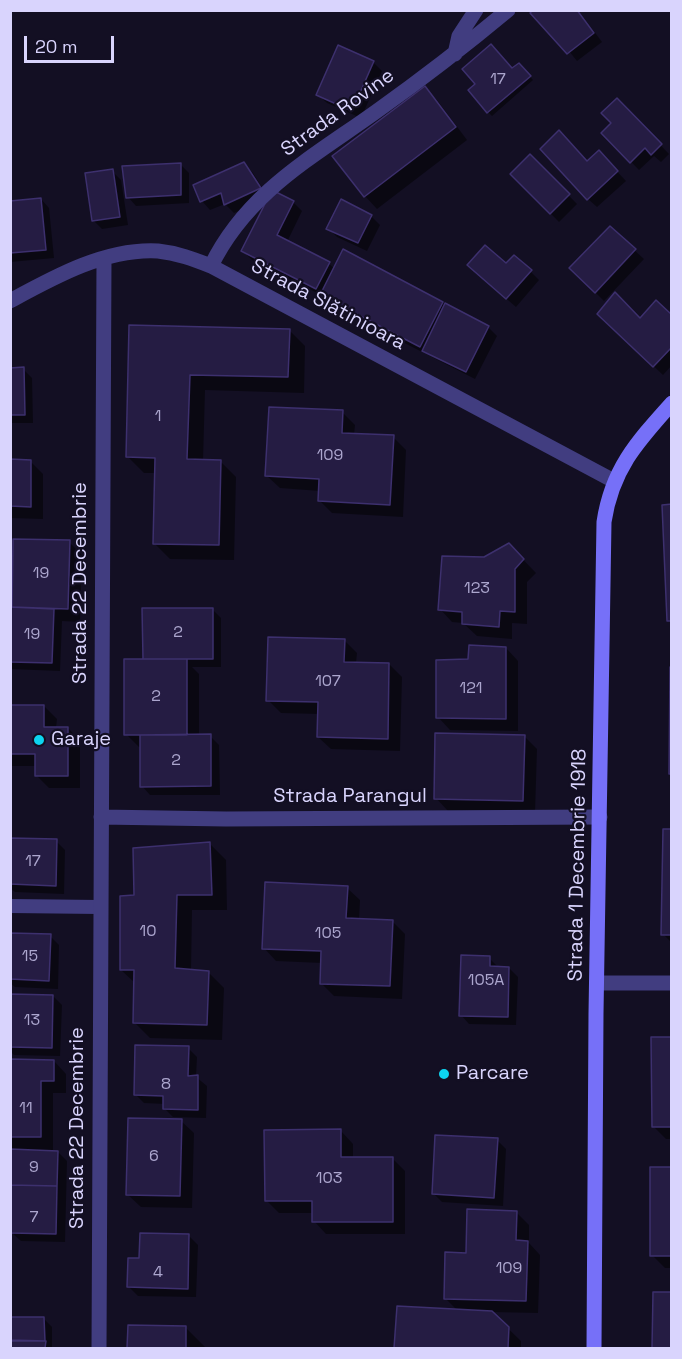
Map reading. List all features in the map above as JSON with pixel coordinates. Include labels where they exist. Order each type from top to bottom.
[{"type":"main road","name":"Strada 1 Decembrie 1918","points":[[594,1348],[604,522],[607,502],[614,481],[635,446],[672,403]]},
{"type":"street","points":[[455,54],[459,36],[476,10]]},
{"type":"street","name":"Strada Rovine","points":[[211,266],[237,221],[266,192],[455,54],[508,10]]},
{"type":"street","name":"Strada Slătinioara","points":[[10,301],[74,268],[129,253],[156,251],[182,255],[211,266],[614,481]]},
{"type":"street","name":"Strada 22 Decembrie","points":[[99,1348],[104,260]]},
{"type":"street","name":"Strada Parangul","points":[[101,817],[226,819],[600,817]]},
{"type":"street","points":[[597,983],[672,983]]},
{"type":"lane","points":[[10,906],[100,907]]},
{"type":"building","points":[[533,10],[577,10],[594,33],[567,54],[530,13]]},
{"type":"building","points":[[491,44],[512,68],[519,63],[531,76],[487,113],[468,90],[475,84],[462,69]]},
{"type":"building","points":[[338,45],[374,61],[352,111],[316,95]]},
{"type":"building","points":[[425,86],[456,127],[364,197],[332,156]]},
{"type":"building","points":[[617,98],[662,144],[651,155],[645,148],[630,163],[601,133],[611,123],[601,113]]},
{"type":"building","points":[[559,130],[587,161],[599,150],[618,171],[587,200],[540,149]]},
{"type":"building","points":[[530,154],[570,194],[550,214],[510,174]]},
{"type":"building","points":[[244,162],[261,188],[224,205],[221,193],[200,202],[193,185]]},
{"type":"building","points":[[181,163],[181,195],[126,198],[122,166]]},
{"type":"building","points":[[113,169],[120,217],[92,221],[85,173]]},
{"type":"building","points":[[272,190],[294,201],[277,235],[330,262],[316,289],[241,251]]},
{"type":"building","points":[[41,198],[46,250],[10,253],[10,201]]},
{"type":"building","points":[[341,199],[372,215],[358,243],[326,229]]},
{"type":"building","points":[[610,226],[636,249],[595,293],[569,268]]},
{"type":"building","points":[[485,245],[506,263],[514,255],[532,270],[506,299],[467,265]]},
{"type":"building","points":[[343,249],[443,302],[420,347],[320,295]]},
{"type":"building","points":[[615,292],[640,318],[656,300],[672,315],[672,347],[653,367],[597,314]]},
{"type":"building","points":[[445,303],[489,326],[466,372],[422,351]]},
{"type":"building","points":[[129,325],[290,329],[288,377],[190,375],[187,459],[221,460],[219,545],[153,544],[155,458],[126,457]]},
{"type":"building","points":[[24,367],[25,415],[10,415],[10,368]]},
{"type":"building","points":[[269,407],[343,410],[342,433],[394,435],[390,505],[318,501],[319,479],[265,476]]},
{"type":"building","points":[[10,459],[31,460],[31,507],[10,506]]},
{"type":"building","points":[[672,504],[672,621],[667,621],[662,505]]},
{"type":"building","points":[[13,539],[70,540],[68,609],[12,607]]},
{"type":"building","points":[[509,543],[524,559],[515,569],[515,612],[500,611],[499,627],[462,624],[462,612],[438,610],[442,556],[484,557]]},
{"type":"building","points":[[10,607],[54,609],[52,663],[10,662]]},
{"type":"building","points":[[142,608],[213,608],[213,659],[143,659]]},
{"type":"building","points":[[268,637],[345,639],[344,662],[389,663],[388,739],[317,737],[318,702],[266,701]]},
{"type":"building","points":[[469,645],[506,647],[506,719],[436,718],[436,660],[468,659]]},
{"type":"building","points":[[124,659],[187,659],[187,735],[124,735]]},
{"type":"building","points":[[670,667],[672,667],[672,774],[669,774]]},
{"type":"building","name":"Garaje","points":[[10,705],[44,705],[44,727],[68,727],[68,776],[35,776],[35,754],[10,754]]},
{"type":"building","points":[[435,733],[525,735],[523,801],[434,799]]},
{"type":"building","points":[[211,734],[211,786],[140,787],[140,735]]},
{"type":"building","points":[[663,829],[672,829],[672,935],[661,935]]},
{"type":"building","points":[[10,838],[57,839],[56,886],[10,884]]},
{"type":"building","points":[[210,842],[212,895],[177,895],[175,968],[209,971],[207,1025],[133,1023],[134,970],[120,970],[120,896],[134,895],[133,848]]},
{"type":"building","points":[[265,882],[348,886],[346,918],[393,920],[390,986],[320,984],[321,951],[262,949]]},
{"type":"building","points":[[10,933],[51,934],[49,981],[10,979]]},
{"type":"building","points":[[461,955],[490,956],[490,966],[509,967],[508,1017],[459,1016]]},
{"type":"building","points":[[10,994],[53,995],[52,1048],[10,1047]]},
{"type":"building","points":[[651,1037],[672,1037],[672,1127],[652,1127]]},
{"type":"building","points":[[135,1045],[189,1046],[188,1076],[198,1075],[198,1110],[163,1109],[163,1096],[134,1095]]},
{"type":"building","points":[[10,1059],[54,1060],[54,1081],[41,1081],[41,1137],[10,1137]]},
{"type":"building","points":[[128,1118],[182,1119],[180,1196],[126,1195]]},
{"type":"building","points":[[341,1129],[341,1157],[393,1157],[393,1222],[312,1222],[312,1201],[265,1201],[264,1130]]},
{"type":"building","points":[[435,1135],[498,1138],[494,1198],[432,1194]]},
{"type":"building","points":[[10,1149],[58,1151],[57,1186],[10,1185]]},
{"type":"building","points":[[650,1167],[672,1167],[672,1256],[650,1256]]},
{"type":"building","points":[[10,1185],[57,1186],[56,1234],[11,1233]]},
{"type":"building","points":[[467,1209],[517,1211],[516,1240],[528,1241],[526,1301],[444,1299],[445,1252],[466,1253]]},
{"type":"building","points":[[140,1233],[189,1234],[188,1289],[127,1287],[128,1258],[139,1258]]},
{"type":"building","points":[[653,1292],[672,1292],[672,1348],[652,1348]]},
{"type":"building","points":[[397,1306],[492,1311],[509,1327],[508,1348],[394,1348]]},
{"type":"building","points":[[10,1317],[44,1317],[45,1341],[10,1341]]},
{"type":"building","points":[[128,1325],[186,1326],[186,1348],[127,1348]]},
{"type":"building","points":[[10,1340],[46,1341],[45,1348],[10,1348]]},
{"type":"place","name":"Garaje","points":[[39,740]]},
{"type":"place","name":"Parcare","points":[[444,1074]]}]
